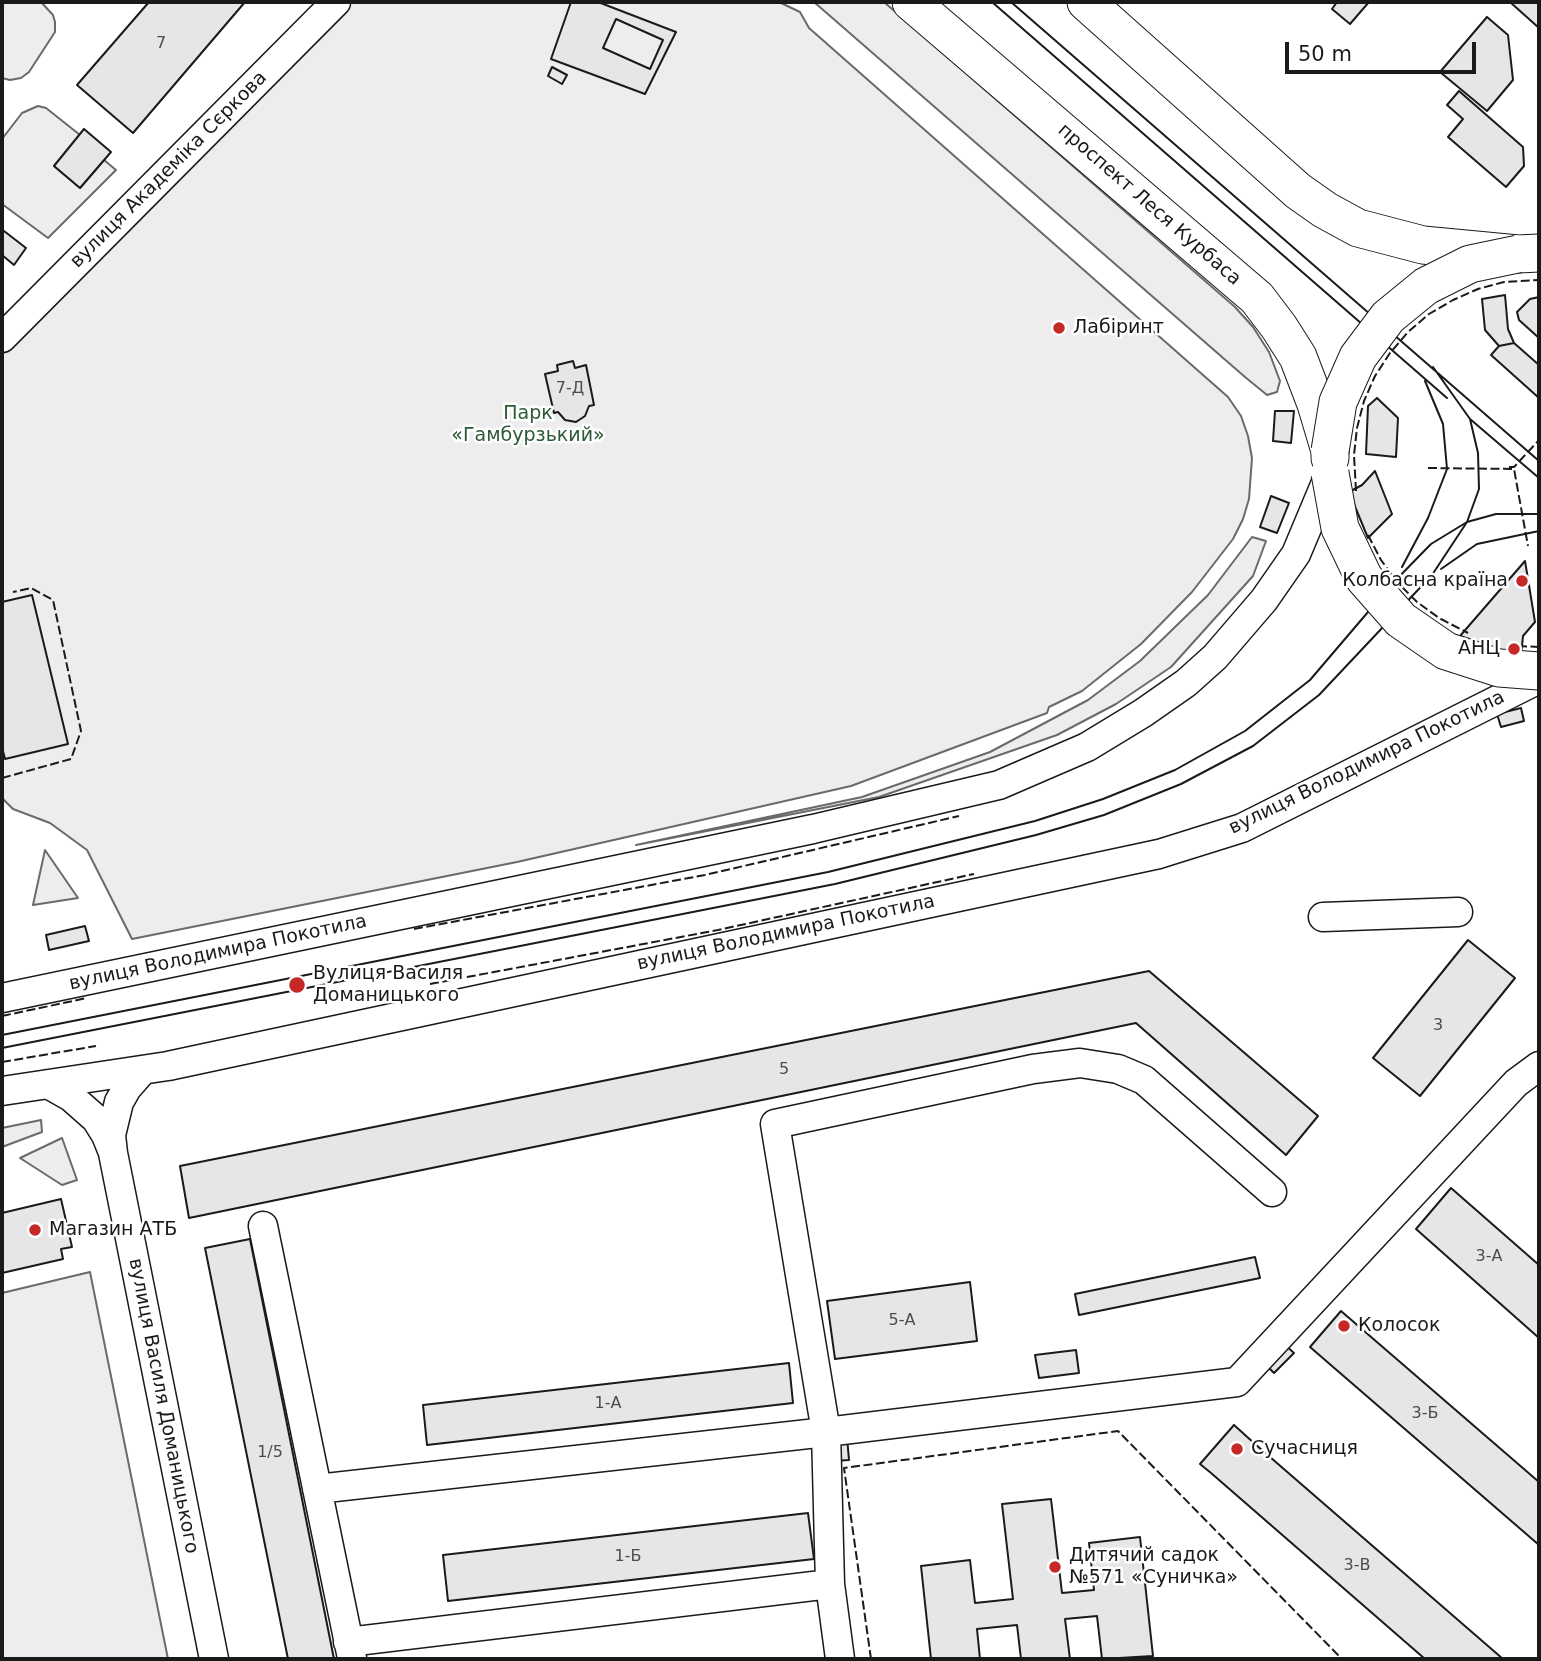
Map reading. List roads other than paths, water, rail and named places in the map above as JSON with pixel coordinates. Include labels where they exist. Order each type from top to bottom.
[{"type":"main road","name":"проспект Леся Курбаса","points":[[911,2],[1257,298],[1298,357],[1316,404],[1330,462]]},
{"type":"main road","points":[[1086,2],[1298,191],[1325,210],[1357,228],[1389,238],[1423,245],[1529,254]]},
{"type":"main road","points":[[1529,254],[1470,264],[1426,286],[1388,317],[1358,357],[1338,402],[1330,462],[1340,528],[1364,578],[1401,620],[1446,651],[1499,668],[1539,671]]},
{"type":"street","name":"вулиця Академіка Сєркова","points":[[2,338],[336,2]]},
{"type":"street","name":"вулиця Володимира Покотила","points":[[2,998],[813,829],[999,785],[1087,747],[1121,727],[1186,683],[1215,657],[1264,600],[1296,554],[1330,462]]},
{"type":"street","name":"вулиця Володимира Покотила","points":[[2,1091],[142,1071],[1159,854],[1242,828],[1539,679]]},
{"type":"street","points":[[1323,917],[1458,912]]},
{"type":"street","points":[[840,1659],[830,1584],[826,1432],[775,1124],[1033,1069],[1080,1063],[1118,1069],[1144,1080],[1272,1192]]},
{"type":"street","points":[[317,1489],[826,1432],[1237,1381],[1516,1083],[1539,1066]]},
{"type":"street","name":"вулиця Василя Доманицького","points":[[142,1071],[127,1088],[114,1118],[111,1135],[113,1153],[214,1659]]},
{"type":"street","name":"вулиця Василя Доманицького","points":[[48,1084],[71,1097],[96,1119],[113,1153]]},
{"type":"street","points":[[263,1226],[350,1651],[830,1584]]},
{"type":"tram line","points":[[992,2],[1447,398]]},
{"type":"tram line","points":[[1011,2],[1539,461]]},
{"type":"tram line","points":[[2,1048],[835,884],[1036,835],[1104,815],[1181,784],[1253,746],[1319,695],[1432,575],[1467,522],[1479,489],[1478,453],[1470,419],[1433,367]]},
{"type":"tram line","points":[[1402,567],[1428,518],[1447,469],[1443,424],[1425,381]]},
{"type":"tram line","points":[[1470,419],[1539,478]]},
{"type":"tram line","points":[[2,1035],[828,872],[1035,821],[1103,799],[1175,770],[1245,731],[1310,680],[1391,585],[1431,544],[1467,522],[1496,514],[1539,514]]},
{"type":"tram line","points":[[1441,569],[1477,544],[1539,531]]},
{"type":"place","name":"Лабіринт","points":[[1059,328]]},
{"type":"place","name":"Колбасна країна","points":[[1522,581]]},
{"type":"place","name":"АНЦ","points":[[1514,649]]},
{"type":"place","name":"Вулиця Василя Доманицького","points":[[297,985]]},
{"type":"place","name":"Магазин АТБ","points":[[35,1230]]},
{"type":"place","name":"Колосок","points":[[1344,1326]]},
{"type":"place","name":"Сучасниця","points":[[1237,1449]]},
{"type":"place","name":"Дитячий садок №571 «Суничка»","points":[[1055,1567]]},
{"type":"park label","name":"Парк «Гамбурзький»","points":[[528,425]]}]
